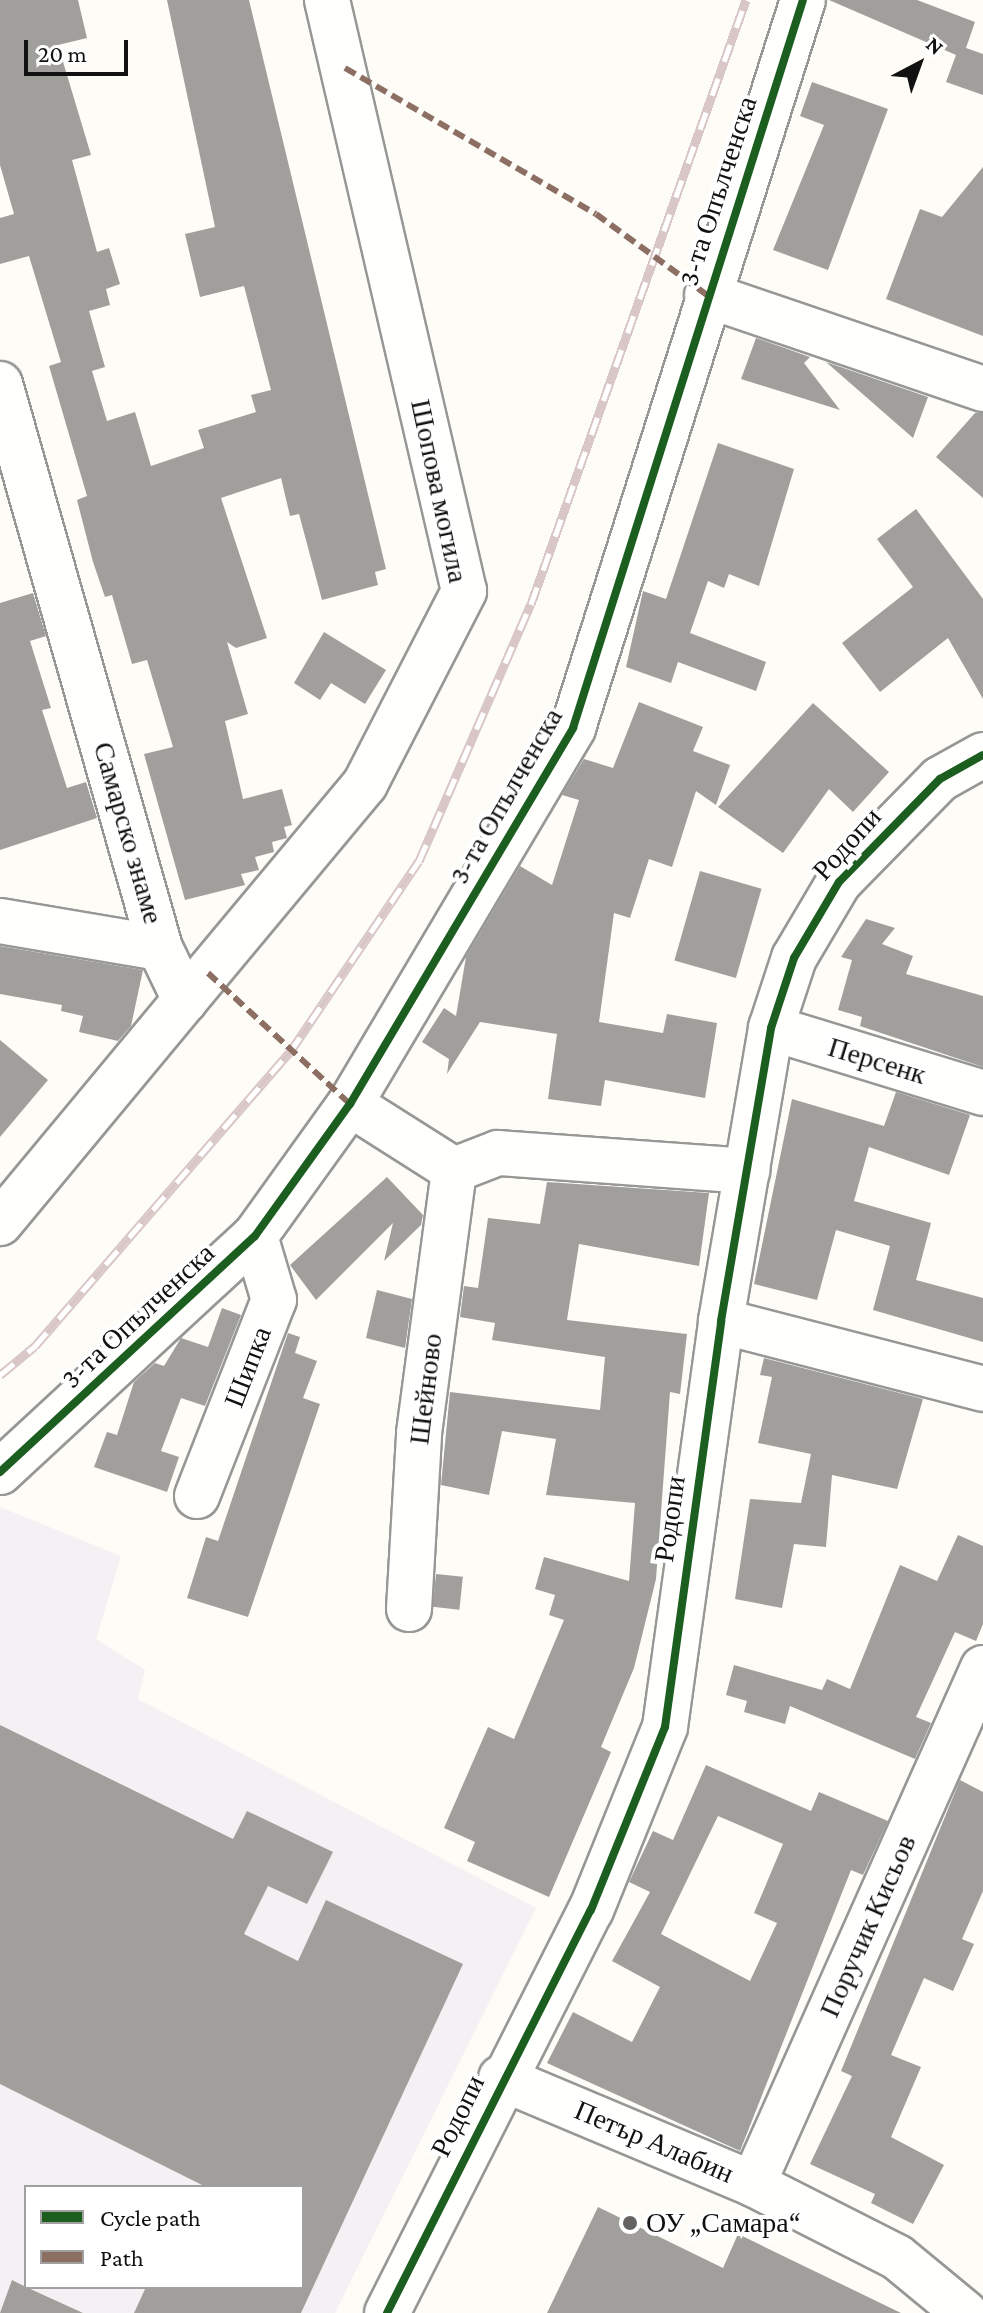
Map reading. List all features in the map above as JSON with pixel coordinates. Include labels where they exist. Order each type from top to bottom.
[{"type":"street","name":"Шопова могила","points":[[185,1000],[365,784],[464,591],[327,0]]},
{"type":"street","name":"3-та Опълченска","points":[[0,1472],[255,1236],[350,1104],[573,728],[707,295],[803,0]]},
{"type":"street","points":[[707,295],[983,389]]},
{"type":"street","name":"Самарско знаме","points":[[0,384],[160,948],[185,1000]]},
{"type":"street","name":"Родопи","points":[[387,2313],[501,2078],[591,1910],[665,1727],[721,1321],[771,1028],[810,921],[839,882],[940,779],[983,755]]},
{"type":"street","points":[[0,921],[160,948]]},
{"type":"street","points":[[0,1223],[185,1000]]},
{"type":"street","name":"Персенк","points":[[771,1028],[983,1093]]},
{"type":"street","points":[[350,1104],[454,1170],[498,1153],[747,1171]]},
{"type":"street","name":"Шейново","points":[[409,1609],[419,1433],[454,1170]]},
{"type":"street","name":"Шипка","points":[[197,1496],[274,1300],[255,1236]]},
{"type":"street","points":[[721,1321],[983,1389]]},
{"type":"street","name":"Поручик Кисьов","points":[[753,2184],[983,1668]]},
{"type":"street","name":"Петър Алабин","points":[[501,2078],[753,2184],[897,2257],[965,2313]]},
{"type":"shaded area","points":[[0,1507],[121,1556],[96,1639],[145,1670],[138,1699],[536,1908],[335,2313],[0,2313]]},
{"type":"building","points":[[0,0],[78,0],[87,38],[58,45],[91,155],[72,160],[97,252],[109,248],[120,284],[106,289],[110,305],[89,311],[105,367],[92,371],[107,421],[135,412],[151,466],[204,448],[198,430],[256,412],[251,395],[271,390],[244,286],[200,297],[185,234],[215,227],[167,0],[249,0],[386,569],[375,572],[378,585],[322,600],[299,514],[290,516],[281,478],[221,498],[267,638],[236,648],[227,642],[248,714],[225,721],[243,799],[282,789],[292,825],[284,827],[287,838],[272,842],[274,852],[255,857],[259,870],[241,874],[245,885],[185,900],[144,754],[173,747],[147,660],[132,664],[112,595],[105,597],[93,562],[77,500],[87,496],[49,366],[61,362],[29,256],[0,264],[0,218],[14,214],[0,165]]},
{"type":"building","points":[[829,0],[917,0],[975,22],[966,48],[983,54],[983,95],[946,82],[956,55]]},
{"type":"building","points":[[812,82],[888,109],[828,270],[773,250],[824,125],[800,116]]},
{"type":"building","points":[[983,167],[983,336],[886,299],[920,209],[942,217]]},
{"type":"building","points":[[756,338],[810,357],[804,363],[840,410],[741,379]]},
{"type":"building","points":[[826,362],[928,397],[913,438]]},
{"type":"building","points":[[975,413],[983,413],[983,498],[936,457]]},
{"type":"building","points":[[718,443],[794,469],[759,586],[729,574],[724,588],[708,581],[690,633],[766,662],[756,691],[678,662],[671,683],[626,667],[643,591],[666,599]]},
{"type":"building","points":[[916,509],[983,599],[983,699],[948,638],[880,692],[842,643],[913,587],[877,539]]},
{"type":"building","points":[[33,593],[46,636],[30,641],[51,708],[42,710],[67,788],[86,782],[97,818],[0,850],[0,603]]},
{"type":"building","points":[[324,632],[386,670],[365,704],[331,683],[320,700],[294,683]]},
{"type":"building","points":[[639,702],[703,727],[693,751],[730,765],[716,805],[696,791],[672,867],[649,859],[630,918],[614,913],[599,1022],[663,1033],[667,1014],[717,1023],[705,1098],[605,1080],[601,1106],[548,1099],[557,1034],[480,1022],[447,1074],[449,1059],[422,1042],[444,1008],[456,1016],[466,957],[520,866],[552,885],[579,800],[562,795],[584,759],[613,768]]},
{"type":"building","points":[[813,703],[889,772],[853,812],[829,789],[783,853],[718,807]]},
{"type":"building","points":[[700,871],[762,889],[736,978],[674,960]]},
{"type":"building","points":[[866,919],[895,928],[882,944],[913,956],[906,974],[983,996],[983,1067],[860,1026],[862,1017],[838,1010],[852,960],[841,957]]},
{"type":"building","points":[[0,946],[143,970],[131,1026],[118,1041],[79,1032],[83,1016],[61,1011],[62,1005],[0,994]]},
{"type":"building","points":[[0,1040],[48,1080],[0,1137]]},
{"type":"building","points":[[896,1092],[970,1115],[949,1175],[869,1147],[854,1201],[931,1223],[916,1280],[983,1298],[983,1342],[873,1310],[890,1246],[836,1230],[817,1300],[754,1284],[792,1099],[884,1126]]},
{"type":"building","points":[[387,1177],[423,1215],[421,1225],[384,1261],[393,1223],[316,1300],[290,1265]]},
{"type":"building","points":[[547,1182],[709,1193],[699,1266],[579,1244],[567,1320],[687,1334],[680,1394],[670,1392],[656,1579],[634,1668],[601,1747],[611,1752],[549,1897],[467,1861],[475,1842],[444,1828],[488,1727],[514,1739],[564,1620],[549,1615],[555,1595],[535,1589],[544,1557],[629,1581],[635,1503],[546,1495],[556,1439],[502,1431],[489,1495],[441,1485],[450,1392],[600,1410],[605,1357],[492,1340],[495,1323],[460,1317],[464,1286],[478,1288],[488,1218],[540,1224]]},
{"type":"building","points":[[377,1290],[412,1299],[405,1348],[366,1338]]},
{"type":"building","points":[[222,1308],[241,1315],[205,1406],[181,1398],[161,1451],[179,1457],[167,1492],[94,1467],[107,1432],[117,1435],[134,1382],[155,1363],[164,1366],[181,1338],[208,1347]]},
{"type":"building","points":[[288,1333],[300,1337],[295,1353],[317,1361],[303,1398],[320,1404],[248,1617],[187,1598],[206,1537],[218,1541]]},
{"type":"building","points":[[764,1358],[923,1399],[897,1489],[832,1475],[826,1547],[794,1544],[782,1608],[735,1599],[750,1499],[801,1503],[811,1454],[758,1443],[772,1377],[760,1375]]},
{"type":"building","points":[[958,1535],[983,1546],[983,1624],[976,1641],[955,1632],[916,1717],[931,1723],[915,1759],[790,1706],[785,1724],[744,1712],[747,1701],[726,1695],[734,1665],[822,1690],[827,1679],[850,1689],[900,1565],[937,1581]]},
{"type":"building","points":[[436,1574],[463,1577],[459,1610],[433,1607]]},
{"type":"building","points":[[0,1725],[233,1839],[247,1811],[333,1852],[307,1904],[268,1886],[244,1934],[298,1961],[326,1900],[463,1964],[301,2313],[134,2313],[145,2289],[304,2289],[304,2185],[202,2185],[0,2084]]},
{"type":"building","points":[[706,1765],[811,1811],[819,1792],[888,1821],[863,1875],[851,1870],[740,2151],[547,2063],[573,2012],[632,2042],[660,1987],[612,1961],[650,1892],[629,1882],[653,1831],[673,1840]],"holes":[[[718,1816],[783,1844],[754,1913],[777,1923],[750,1981],[661,1934]]]},
{"type":"building","points":[[960,1780],[983,1792],[983,1891],[962,1939],[974,1944],[953,1991],[924,1978],[891,2055],[921,2067],[891,2137],[944,2165],[913,2224],[871,2203],[875,2194],[810,2164],[852,2076],[841,2071]]},
{"type":"building","points":[[598,2207],[723,2268],[738,2234],[901,2313],[547,2313]]},
{"type":"building","points":[[12,2280],[24,2289],[30,2289],[83,2313],[0,2313]]},
{"type":"railway","points":[[0,1375],[35,1346],[290,1052],[419,861],[531,604],[746,0]]},
{"type":"marked path","points":[[345,68],[596,214],[707,295]]},
{"type":"marked path","points":[[208,973],[350,1104]]},
{"type":"cycle path","points":[[0,1472],[255,1236],[350,1104],[573,728],[803,0]]},
{"type":"cycle path","points":[[387,2313],[591,1910],[665,1727],[721,1321],[771,1028],[794,958],[839,882],[940,779],[983,755]]},
{"type":"place","name":"ОУ „Самара“","points":[[630,2223]]}]
